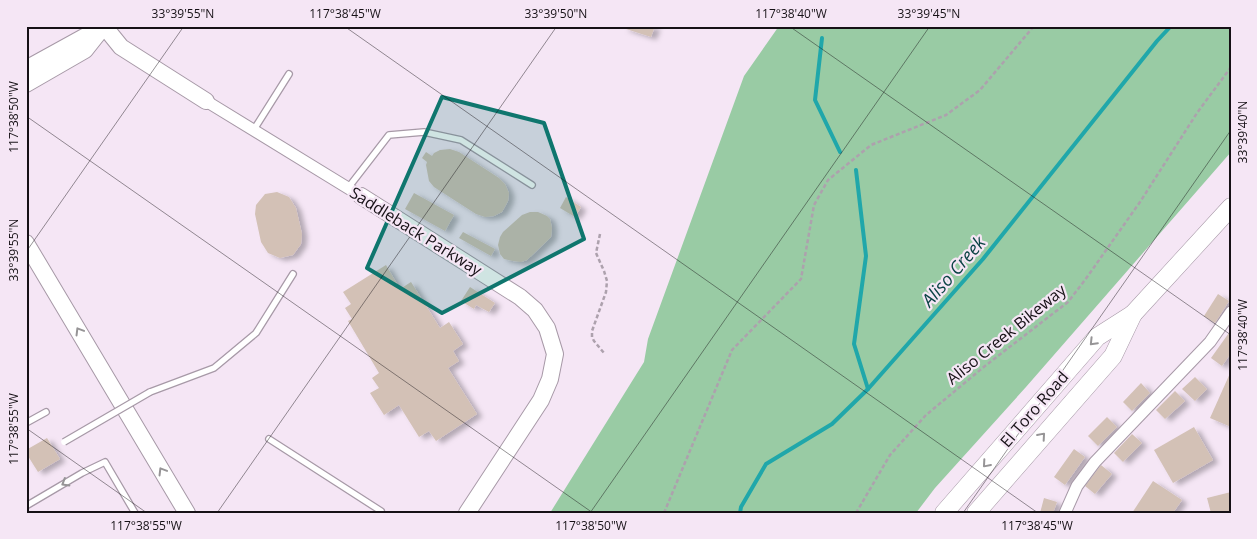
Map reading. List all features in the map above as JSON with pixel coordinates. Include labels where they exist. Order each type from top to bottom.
[{"type":"main road","name":"El Toro Road","points":[[944,513],[1097,337],[1133,314],[1231,208]]},
{"type":"main road","name":"El Toro Road","points":[[976,513],[1113,356],[1133,314]]},
{"type":"street","points":[[26,69],[104,26]]},
{"type":"street","points":[[26,84],[85,50],[104,26]]},
{"type":"street","name":"Saddleback Parkway","points":[[104,26],[121,47],[253,131],[355,192],[520,297],[535,310],[547,328],[555,354],[550,379],[541,400],[467,513]]},
{"type":"street","points":[[28,248],[188,513]]},
{"type":"street","points":[[1065,513],[1077,486],[1095,462],[1210,342],[1231,312]]},
{"type":"lane","points":[[253,131],[289,74]]},
{"type":"lane","points":[[355,192],[389,135],[424,132],[461,140],[532,184]]},
{"type":"lane","points":[[64,442],[150,392],[214,368],[256,333],[293,274]]},
{"type":"lane","points":[[26,423],[46,412]]},
{"type":"lane","points":[[269,439],[381,511]]},
{"type":"lane","points":[[26,506],[82,473],[105,462],[135,513]]},
{"type":"path","points":[[664,513],[732,350],[801,280],[814,205],[828,180],[871,144],[946,115],[973,96],[1034,26]]},
{"type":"path","name":"Aliso Creek Bikeway","points":[[856,513],[890,455],[926,415],[985,366],[1068,302],[1140,202],[1196,113],[1231,66]]},
{"type":"path","points":[[600,234],[596,252],[607,281],[606,292],[592,331],[592,336],[604,354]]},
{"type":"highlighted area","points":[[442,97],[544,123],[584,239],[442,313],[367,268]]},
{"type":"green space","points":[[779,26],[1231,26],[1231,152],[1026,387],[935,488],[916,513],[550,513],[644,362],[648,339],[744,76]]},
{"type":"building","points":[[624,26],[655,26],[651,37],[623,28]]},
{"type":"building","points":[[450,149],[459,152],[505,184],[509,193],[508,201],[502,212],[494,216],[485,217],[476,214],[434,187],[429,181],[427,162],[422,158],[426,152],[432,156],[440,150]]},
{"type":"building","points":[[277,192],[289,197],[296,208],[302,234],[301,244],[293,255],[280,258],[268,253],[261,242],[255,214],[256,205],[265,194]]},
{"type":"building","points":[[414,193],[454,215],[445,231],[405,209]]},
{"type":"building","points":[[566,197],[581,207],[575,217],[560,208]]},
{"type":"building","points":[[538,212],[550,219],[551,237],[527,260],[521,262],[504,259],[500,254],[498,245],[500,237],[522,215]]},
{"type":"building","points":[[463,232],[495,249],[491,256],[459,238]]},
{"type":"building","points":[[386,265],[400,289],[411,282],[440,328],[449,322],[463,344],[453,351],[459,361],[448,368],[477,414],[436,441],[429,431],[419,437],[399,405],[384,415],[370,393],[379,388],[372,378],[379,373],[348,321],[352,319],[345,308],[351,304],[343,292]]},
{"type":"building","points":[[470,287],[495,303],[489,312],[476,305],[474,309],[461,301]]},
{"type":"building","points":[[1218,294],[1229,301],[1215,323],[1204,316]]},
{"type":"building","points":[[1231,330],[1231,353],[1222,366],[1211,358]]},
{"type":"building","points":[[1231,371],[1231,427],[1210,418]]},
{"type":"building","points":[[1195,377],[1207,389],[1195,401],[1182,389]]},
{"type":"building","points":[[1141,383],[1150,393],[1132,411],[1123,402]]},
{"type":"building","points":[[1175,391],[1185,401],[1165,419],[1156,410]]},
{"type":"building","points":[[1107,417],[1117,427],[1098,446],[1088,436]]},
{"type":"building","points":[[1194,427],[1213,460],[1173,483],[1154,450]]},
{"type":"building","points":[[1132,434],[1142,443],[1123,462],[1114,453]]},
{"type":"building","points":[[47,438],[60,459],[38,472],[26,450]]},
{"type":"building","points":[[1074,449],[1085,457],[1065,485],[1054,477]]},
{"type":"building","points":[[1101,465],[1112,474],[1095,494],[1085,486]]},
{"type":"building","points":[[1153,481],[1182,500],[1173,513],[1132,513]]},
{"type":"building","points":[[1231,492],[1231,513],[1211,513],[1207,498]]},
{"type":"building","points":[[1044,498],[1057,502],[1053,513],[1040,513]]},
{"type":"waterway","name":"Aliso Creek","points":[[740,513],[741,507],[766,464],[832,424],[868,389],[983,259],[1171,26]]},
{"type":"waterway","points":[[822,38],[815,100],[840,152]]},
{"type":"waterway","points":[[856,170],[866,256],[854,344],[868,389]]}]
